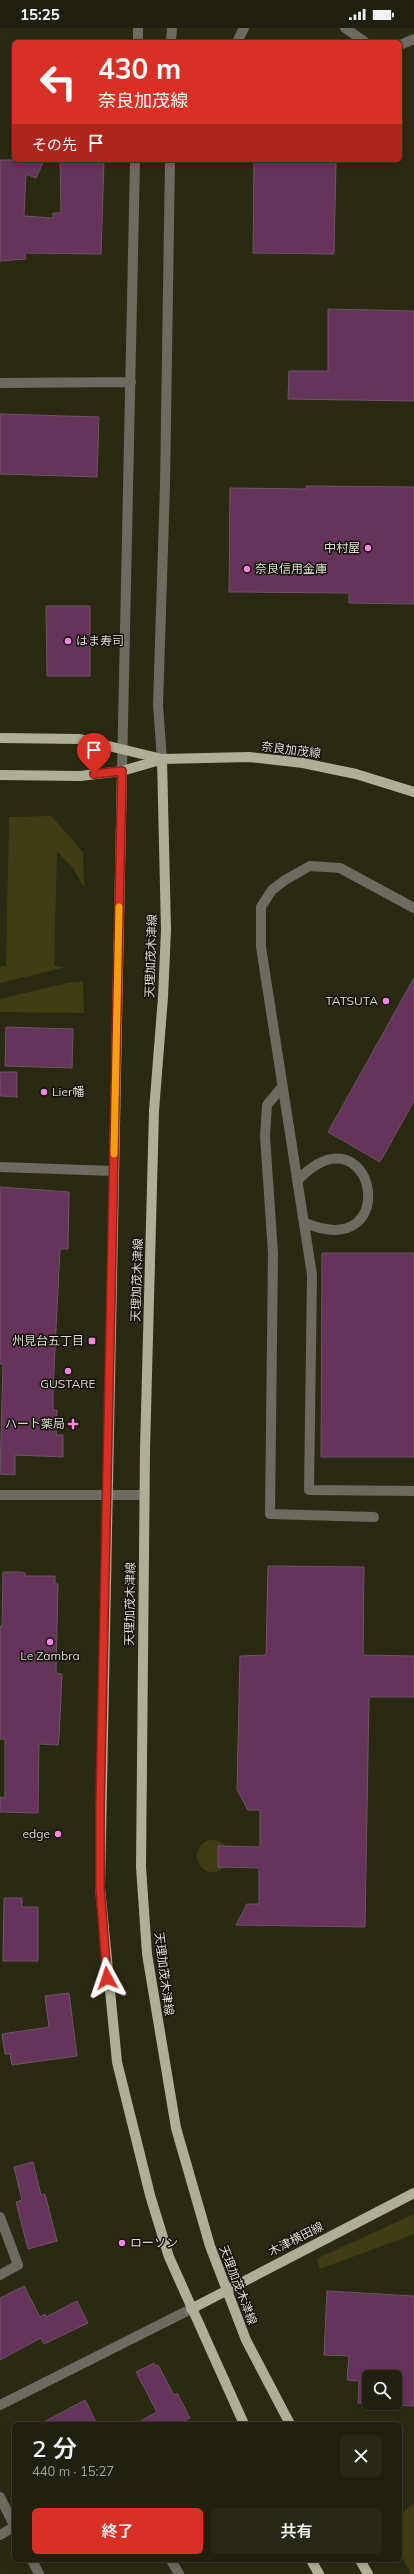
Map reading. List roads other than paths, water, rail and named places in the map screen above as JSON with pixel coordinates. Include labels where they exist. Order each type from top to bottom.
[{"type":"main road","name":"奈良加茂線","points":[[0,738],[80,739],[123,751],[162,759],[249,757],[303,763],[356,774],[414,792]]},
{"type":"main road","name":"奈良加茂線","points":[[0,775],[80,776],[122,771],[162,759]]},
{"type":"main road","name":"天理加茂木津線","points":[[162,759],[166,930],[164,997],[154,1111],[144,1496],[140,1868],[147,1954],[176,2128],[210,2246],[226,2290],[246,2340],[289,2422]]},
{"type":"main road","points":[[122,771],[106,1495],[100,1888],[109,1994],[117,2062],[132,2128],[169,2257],[190,2309],[243,2422]]},
{"type":"main road","name":"木津横田線","points":[[190,2309],[414,2193]]},
{"type":"main road","points":[[312,2562],[319,2574]]},
{"type":"main road","points":[[361,2562],[368,2574]]},
{"type":"street","points":[[138,28],[138,40]]},
{"type":"street","points":[[171,40],[172,28]]},
{"type":"street","points":[[238,40],[244,28]]},
{"type":"street","points":[[345,28],[362,40]]},
{"type":"street","points":[[402,44],[414,39]]},
{"type":"street","points":[[122,771],[135,162]]},
{"type":"street","points":[[162,759],[158,705],[165,485],[170,162]]},
{"type":"street","points":[[0,383],[131,382]]},
{"type":"street","points":[[414,908],[340,868],[310,866],[285,880],[272,890],[261,908],[261,947],[297,1181],[305,1222],[312,1275],[310,1490],[414,1491]]},
{"type":"street","points":[[282,1087],[267,1105],[265,1136],[273,1253],[270,1514],[374,1517]]},
{"type":"street","points":[[297,1181],[314,1165],[334,1158],[346,1160],[357,1168],[365,1178],[368,1190],[369,1203],[358,1221],[344,1227],[328,1230],[305,1222]]},
{"type":"street","points":[[0,1167],[113,1171]]},
{"type":"street","points":[[0,1494],[144,1496]]},
{"type":"street","points":[[0,2217],[18,2265],[0,2275]]},
{"type":"street","points":[[0,2405],[190,2309]]},
{"type":"street","points":[[0,2497],[12,2522]]},
{"type":"street","points":[[0,2535],[12,2527]]},
{"type":"street","points":[[33,2562],[39,2574]]},
{"type":"street","points":[[172,2562],[179,2574]]},
{"type":"place","name":"中村屋","points":[[368,548]]},
{"type":"place","name":"奈良信用金庫","points":[[247,569]]},
{"type":"place","name":"はま寿司","points":[[68,641]]},
{"type":"place","name":"TATSUTA","points":[[386,1001]]},
{"type":"place","name":"Lier幡","points":[[44,1092]]},
{"type":"place","name":"州見台五丁目","points":[[92,1341]]},
{"type":"place","name":"GUSTARE","points":[[68,1371]]},
{"type":"place","name":"ハート薬局","points":[[73,1424]]},
{"type":"place","name":"Le Zambra","points":[[50,1642]]},
{"type":"place","name":"edge","points":[[58,1834]]},
{"type":"place","name":"ローソン","points":[[122,2243]]}]
